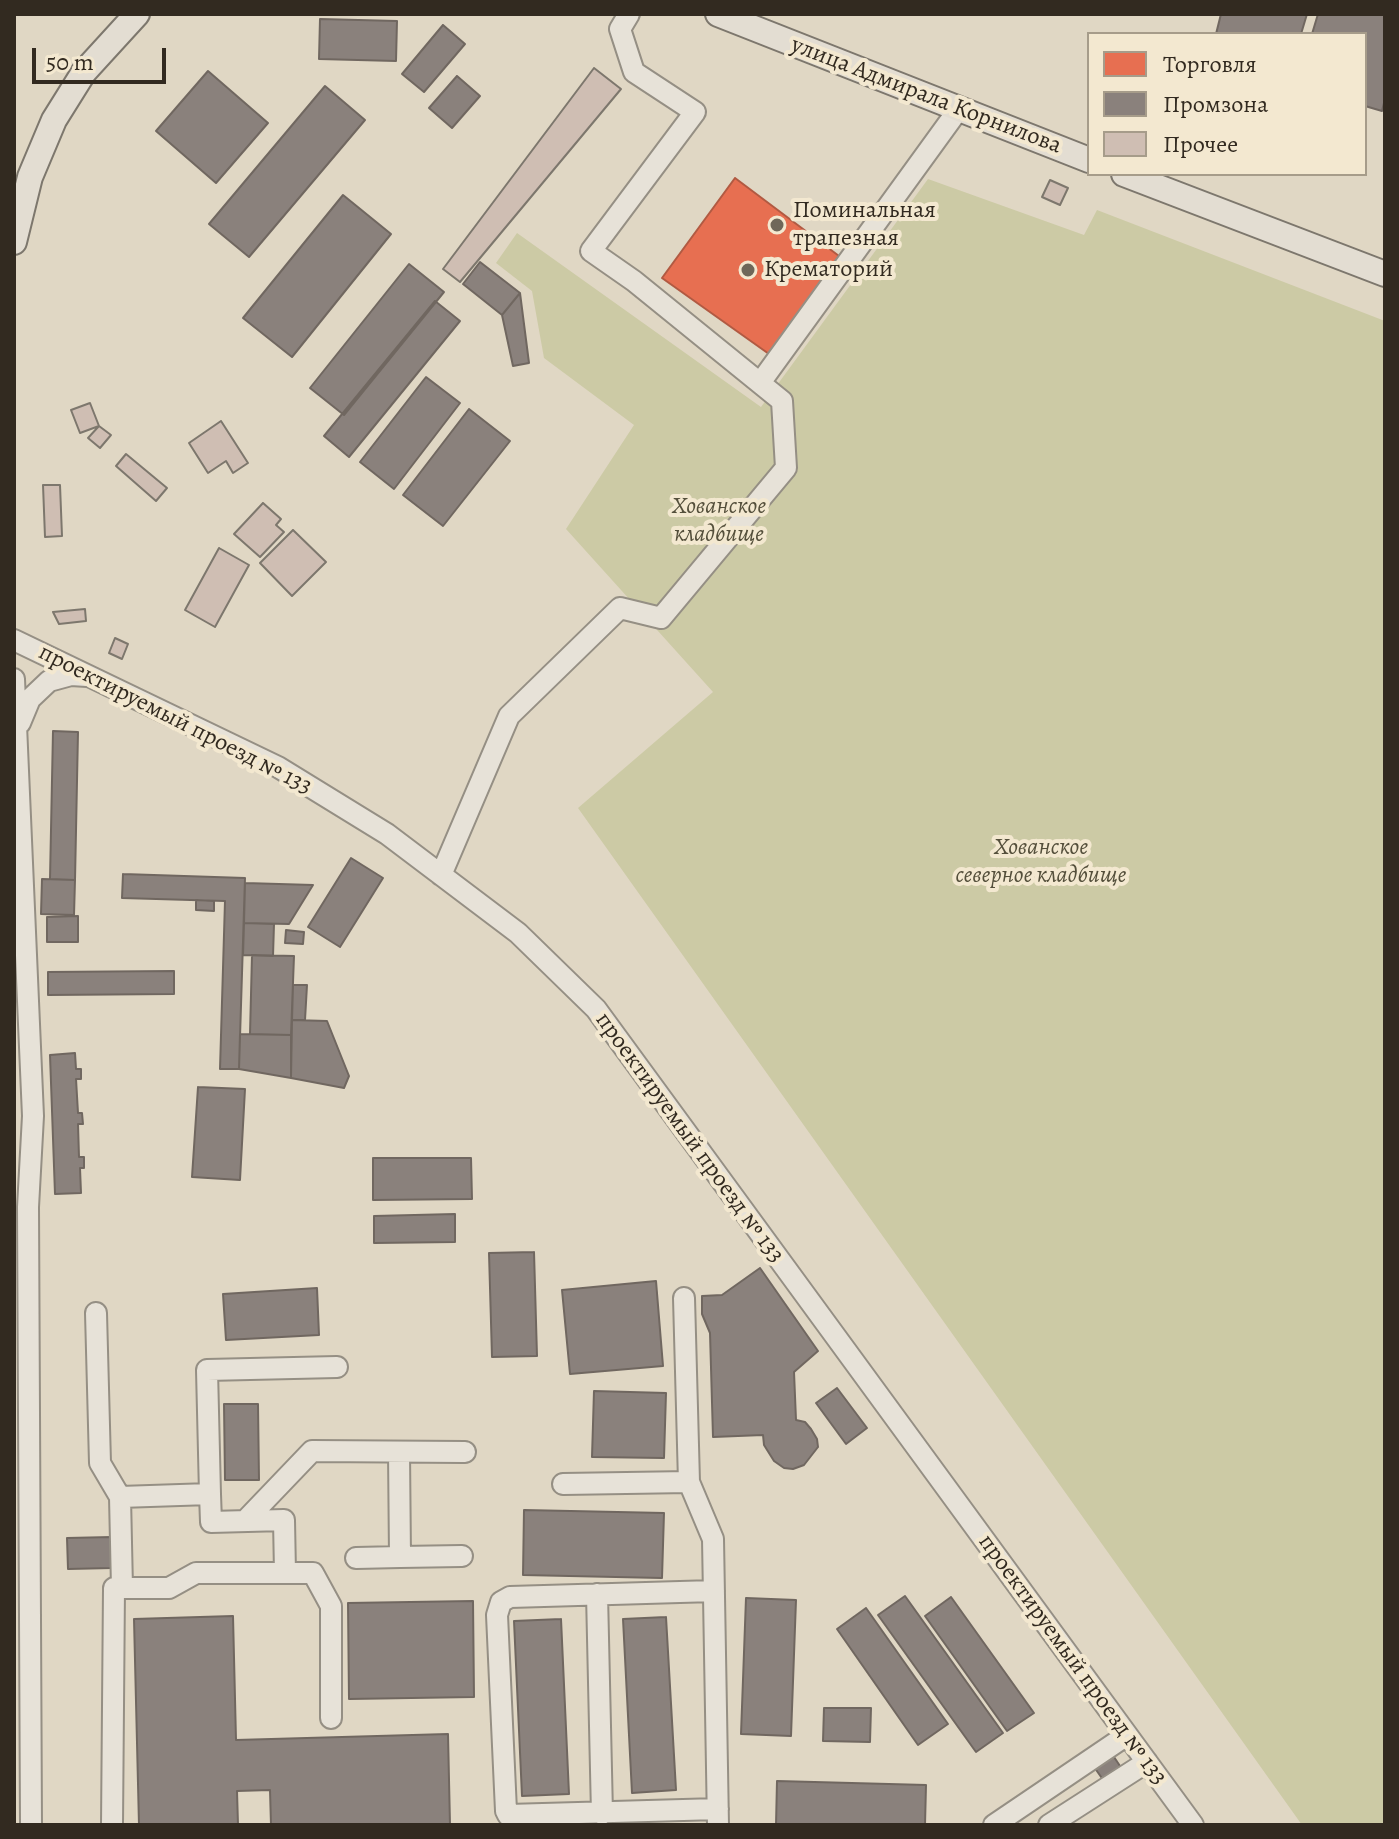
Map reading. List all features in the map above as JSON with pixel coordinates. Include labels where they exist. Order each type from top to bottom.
[{"type":"main road","points":[[14,242],[17,211],[42,147],[69,95],[105,46],[137,14]]},
{"type":"main road","name":"улица Адмирала Корнилова","points":[[718,14],[1087,159]]},
{"type":"main road","points":[[1129,176],[1385,274]]},
{"type":"street","points":[[441,875],[509,716],[620,608],[661,618],[786,468],[782,401],[634,281],[591,251],[695,112],[634,72],[620,29],[629,14]]},
{"type":"street","points":[[760,383],[958,110]]},
{"type":"street","name":"проектируемый проезд № 133","points":[[14,640],[278,767],[387,834],[518,933],[596,1009],[1193,1825]]},
{"type":"street","points":[[15,740],[21,715],[30,699],[49,681],[71,675],[87,676]]},
{"type":"street","points":[[14,679],[33,1116],[21,1207],[31,1825]]},
{"type":"street","points":[[684,1298],[689,1482],[713,1539],[714,1591],[718,1817],[602,1814],[513,1817],[506,1811],[497,1615],[501,1602],[510,1597],[714,1591]]},
{"type":"street","points":[[96,1313],[100,1463],[120,1497],[122,1588]]},
{"type":"street","points":[[285,1573],[284,1520],[211,1522],[207,1370],[337,1367]]},
{"type":"street","points":[[245,1521],[312,1451],[465,1452]]},
{"type":"street","points":[[399,1452],[400,1557]]},
{"type":"street","points":[[563,1484],[689,1482]]},
{"type":"street","points":[[120,1497],[210,1494]]},
{"type":"street","points":[[356,1558],[462,1556]]},
{"type":"street","points":[[112,1825],[114,1588],[169,1588],[196,1573],[313,1573],[331,1606],[331,1718]]},
{"type":"street","points":[[597,1594],[602,1814]]},
{"type":"street","points":[[994,1825],[1127,1735]]},
{"type":"street","points":[[1049,1825],[1147,1762]]},
{"type":"green space","name":"Хованское северное кладбище","points":[[928,179],[1084,235],[1097,210],[1385,321],[1385,1825],[1302,1825],[578,808],[713,692],[566,529],[634,425],[544,358],[532,291],[496,263],[517,233],[761,407]]},
{"type":"building: Торговля","name":"Крематорий","points":[[735,178],[839,256],[769,354],[662,278]]},
{"type":"building: Промзона","points":[[1221,14],[1307,14],[1302,32],[1216,32]]},
{"type":"building: Промзона","points":[[1318,14],[1385,14],[1385,99],[1382,111],[1367,107],[1367,32],[1313,32]]},
{"type":"building: Промзона","points":[[320,19],[397,21],[396,61],[319,59]]},
{"type":"building: Промзона","points":[[443,25],[465,44],[424,92],[402,74]]},
{"type":"building: Промзона","points":[[208,71],[268,123],[216,183],[156,131]]},
{"type":"building: Промзона","points":[[457,76],[480,96],[452,128],[429,108]]},
{"type":"building: Промзона","points":[[325,86],[365,120],[249,257],[209,224]]},
{"type":"building: Промзона","points":[[343,195],[391,234],[292,357],[243,318]]},
{"type":"building: Промзона","points":[[480,262],[520,293],[502,315],[463,284]]},
{"type":"building: Промзона","points":[[409,264],[444,292],[344,415],[310,388]]},
{"type":"building: Промзона","points":[[520,293],[529,363],[513,366],[502,315]]},
{"type":"building: Промзона","points":[[435,301],[460,321],[349,457],[324,436]]},
{"type":"building: Промзона","points":[[426,377],[460,403],[394,489],[360,462]]},
{"type":"building: Промзона","points":[[469,409],[510,441],[443,526],[403,495]]},
{"type":"building: Промзона","points":[[53,731],[78,732],[75,880],[50,879]]},
{"type":"building: Промзона","points":[[351,858],[383,878],[340,947],[308,927]]},
{"type":"building: Промзона","points":[[123,874],[245,878],[239,1069],[220,1069],[225,901],[122,898]]},
{"type":"building: Промзона","points":[[42,879],[75,880],[74,915],[41,914]]},
{"type":"building: Промзона","points":[[245,883],[313,885],[289,924],[244,923]]},
{"type":"building: Промзона","points":[[196,900],[214,901],[214,911],[196,910]]},
{"type":"building: Промзона","points":[[78,916],[78,942],[47,942],[47,917]]},
{"type":"building: Промзона","points":[[244,923],[274,924],[273,956],[243,955]]},
{"type":"building: Промзона","points":[[286,930],[304,932],[303,944],[285,943]]},
{"type":"building: Промзона","points":[[252,955],[294,956],[291,1035],[250,1034]]},
{"type":"building: Промзона","points":[[174,971],[174,994],[48,995],[48,972]]},
{"type":"building: Промзона","points":[[293,985],[307,985],[305,1020],[292,1020]]},
{"type":"building: Промзона","points":[[292,1020],[327,1021],[349,1076],[344,1088],[291,1078]]},
{"type":"building: Промзона","points":[[240,1034],[291,1035],[291,1078],[239,1069]]},
{"type":"building: Промзона","points":[[75,1053],[76,1069],[81,1069],[81,1079],[76,1079],[78,1113],[82,1113],[83,1124],[78,1124],[79,1157],[84,1157],[84,1168],[80,1168],[81,1193],[55,1194],[50,1055]]},
{"type":"building: Промзона","points":[[198,1087],[245,1089],[240,1180],[192,1177]]},
{"type":"building: Промзона","points":[[373,1158],[471,1158],[472,1199],[373,1200]]},
{"type":"building: Промзона","points":[[455,1214],[455,1242],[374,1243],[374,1216]]},
{"type":"building: Промзона","points":[[534,1252],[537,1356],[492,1357],[489,1253]]},
{"type":"building: Промзона","points":[[760,1268],[818,1351],[794,1372],[796,1420],[805,1422],[811,1429],[818,1447],[804,1465],[793,1469],[784,1468],[774,1461],[764,1445],[763,1435],[713,1437],[710,1333],[702,1314],[702,1296],[722,1295]]},
{"type":"building: Промзона","points":[[656,1281],[663,1366],[570,1374],[562,1290]]},
{"type":"building: Промзона","points":[[317,1288],[319,1335],[226,1340],[223,1294]]},
{"type":"building: Промзона","points":[[837,1388],[867,1428],[846,1444],[816,1403]]},
{"type":"building: Промзона","points":[[594,1391],[666,1393],[664,1458],[592,1457]]},
{"type":"building: Промзона","points":[[224,1404],[258,1404],[259,1480],[225,1480]]},
{"type":"building: Промзона","points":[[524,1510],[664,1513],[662,1578],[523,1575]]},
{"type":"building: Промзона","points":[[112,1537],[112,1568],[68,1569],[67,1538]]},
{"type":"building: Промзона","points":[[905,1596],[1003,1733],[976,1752],[878,1615]]},
{"type":"building: Промзона","points":[[951,1597],[1034,1713],[1007,1731],[925,1616]]},
{"type":"building: Промзона","points":[[746,1598],[796,1600],[791,1736],[741,1734]]},
{"type":"building: Промзона","points":[[473,1601],[474,1697],[349,1699],[348,1603]]},
{"type":"building: Промзона","points":[[866,1608],[948,1724],[918,1745],[837,1629]]},
{"type":"building: Промзона","points":[[233,1616],[236,1740],[448,1734],[450,1825],[271,1825],[270,1790],[237,1791],[238,1825],[139,1825],[134,1619]]},
{"type":"building: Промзона","points":[[666,1617],[676,1790],[632,1793],[623,1619]]},
{"type":"building: Промзона","points":[[561,1619],[569,1794],[522,1796],[514,1621]]},
{"type":"building: Промзона","points":[[824,1708],[871,1708],[870,1742],[823,1741]]},
{"type":"building: Промзона","points":[[1110,1751],[1124,1772],[1106,1784],[1092,1764]]},
{"type":"building: Промзона","points":[[777,1781],[926,1785],[925,1825],[776,1825]]},
{"type":"building: Прочее","points":[[594,68],[621,89],[460,282],[443,269]]},
{"type":"building: Прочее","points":[[1050,180],[1068,188],[1060,205],[1042,197]]},
{"type":"building: Прочее","points":[[90,403],[99,426],[80,433],[71,410]]},
{"type":"building: Прочее","points":[[221,421],[248,463],[233,473],[226,461],[208,473],[189,443]]},
{"type":"building: Прочее","points":[[99,426],[111,435],[100,448],[88,438]]},
{"type":"building: Прочее","points":[[126,454],[167,488],[156,501],[116,466]]},
{"type":"building: Прочее","points":[[43,485],[60,485],[62,536],[45,537]]},
{"type":"building: Прочее","points":[[263,503],[281,519],[276,525],[284,532],[260,557],[234,534]]},
{"type":"building: Прочее","points":[[293,530],[326,562],[292,596],[260,563]]},
{"type":"building: Прочее","points":[[219,548],[249,565],[215,627],[185,610]]},
{"type":"building: Прочее","points":[[85,609],[86,621],[59,624],[53,612]]},
{"type":"building: Прочее","points":[[115,638],[128,644],[122,659],[109,653]]},
{"type":"place","name":"Поминальная трапезная","points":[[777,225]]},
{"type":"place","name":"Крематорий","points":[[748,270]]},
{"type":"park label","name":"Хованское кладбище","points":[[719,521]]}]
